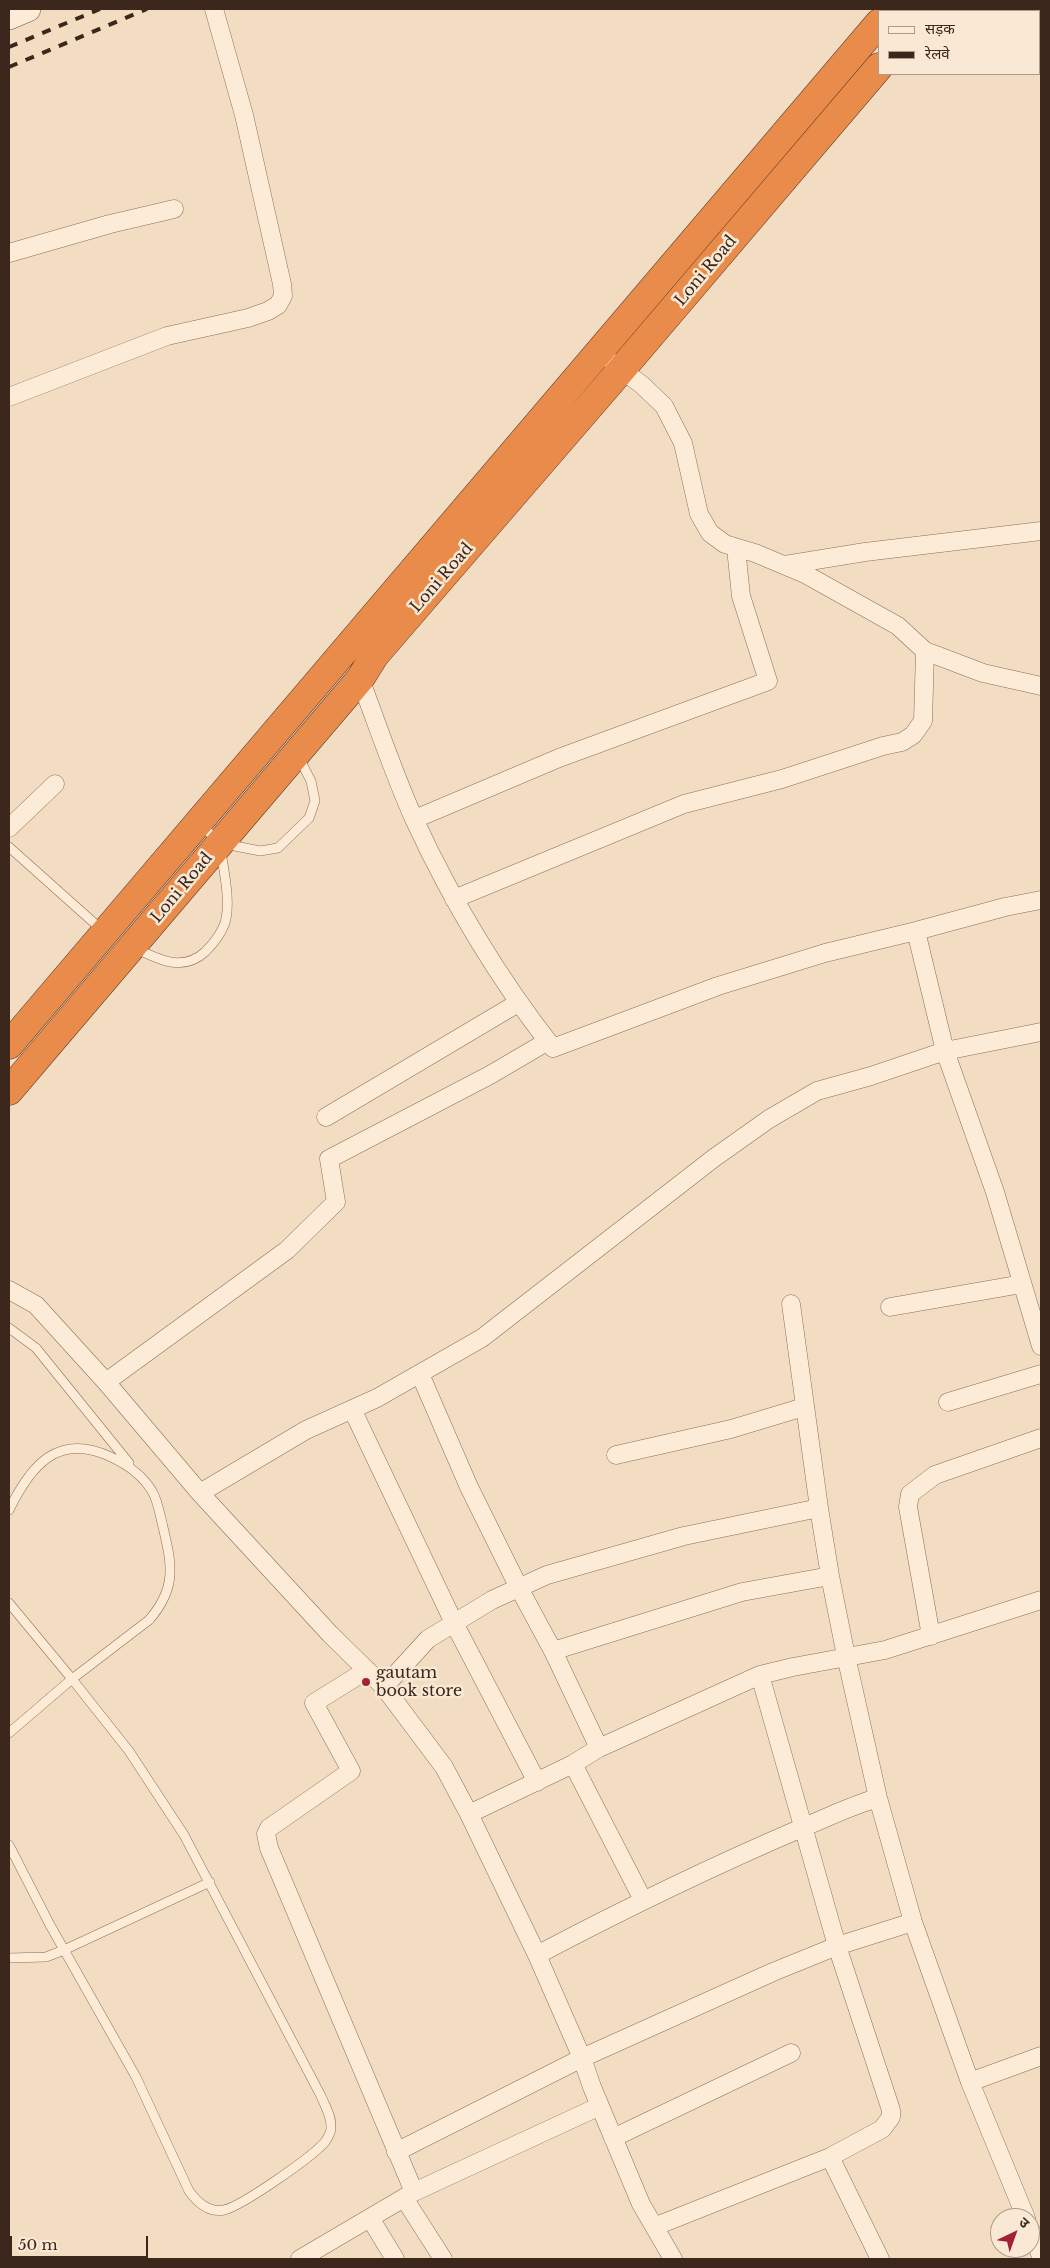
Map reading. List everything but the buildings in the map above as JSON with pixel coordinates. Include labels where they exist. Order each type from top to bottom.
[{"type":"highway","name":"Loni Road","points":[[9,1045],[878,23]]},
{"type":"highway","name":"Loni Road","points":[[9,1091],[360,679],[375,655],[878,68]]},
{"type":"street","points":[[9,17],[28,9]]},
{"type":"street","points":[[9,397],[167,336],[248,318],[278,305],[283,296],[282,284],[244,115],[214,9]]},
{"type":"street","points":[[9,253],[110,224],[174,209]]},
{"type":"street","points":[[599,351],[642,385],[664,406],[683,443],[699,514],[710,533],[725,544],[805,574],[898,626],[925,651],[983,673],[1041,686]]},
{"type":"street","points":[[785,565],[865,552],[1041,531]]},
{"type":"street","points":[[415,820],[559,758],[768,681],[741,596],[736,548]]},
{"type":"street","points":[[454,898],[684,804],[782,779],[883,746],[902,742],[914,735],[923,721],[925,651]]},
{"type":"street","points":[[360,679],[415,820],[454,898],[518,1003],[553,1048],[718,986],[824,953],[1005,907],[1041,900]]},
{"type":"street","points":[[9,828],[55,784]]},
{"type":"street","points":[[916,931],[946,1051],[995,1192],[1041,1346]]},
{"type":"street","points":[[326,1117],[518,1003]]},
{"type":"street","points":[[200,1493],[306,1430],[420,1374],[482,1338],[560,1279],[640,1214],[769,1118],[817,1091],[871,1076],[946,1051],[1041,1032]]},
{"type":"street","points":[[106,1382],[287,1250],[336,1202],[330,1159],[490,1076],[548,1041]]},
{"type":"street","points":[[890,1307],[1022,1284]]},
{"type":"street","points":[[9,1290],[36,1305],[106,1382],[200,1493],[384,1687],[444,1767],[469,1814],[537,1955],[582,2058],[641,2204],[656,2226],[673,2259]]},
{"type":"street","points":[[791,1304],[804,1407],[830,1576],[878,1798],[912,1922],[970,2082],[1022,2208]]},
{"type":"street","points":[[420,1374],[469,1487],[519,1588],[553,1651],[599,1748]]},
{"type":"street","points":[[948,1402],[1041,1374]]},
{"type":"street","points":[[616,1455],[731,1429],[804,1407]]},
{"type":"street","points":[[352,1409],[454,1623],[537,1782]]},
{"type":"street","points":[[931,1636],[908,1506],[910,1494],[935,1475],[1041,1438]]},
{"type":"street","points":[[384,1687],[428,1639],[492,1600],[547,1575],[684,1536],[819,1508]]},
{"type":"street","points":[[553,1651],[742,1592],[830,1576]]},
{"type":"street","points":[[469,1814],[573,1764],[599,1748],[760,1675],[846,1656],[885,1650],[1041,1600]]},
{"type":"street","points":[[367,1670],[314,1703],[351,1771],[270,1828],[266,1834],[269,1848],[396,2152],[409,2195],[443,2259]]},
{"type":"street","points":[[656,2226],[830,2157],[882,2129],[891,2118],[891,2110],[837,1946],[760,1675]]},
{"type":"street","points":[[573,1764],[643,1900]]},
{"type":"street","points":[[537,1955],[643,1900],[768,1842],[855,1804],[878,1798]]},
{"type":"street","points":[[396,2152],[582,2058],[773,1972],[837,1946],[912,1922]]},
{"type":"street","points":[[613,2138],[791,2052]]},
{"type":"street","points":[[970,2082],[1041,2056]]},
{"type":"street","points":[[300,2259],[409,2195],[600,2106]]},
{"type":"street","points":[[830,2157],[880,2259]]},
{"type":"street","points":[[370,2218],[395,2259]]},
{"type":"lane","points":[[198,822],[220,843],[260,852],[278,848],[310,818],[315,801],[311,781],[297,753]]},
{"type":"lane","points":[[132,946],[170,963],[184,964],[198,958],[213,945],[224,924],[227,905],[220,843]]},
{"type":"lane","points":[[9,847],[104,932]]},
{"type":"lane","points":[[9,1328],[36,1348],[152,1490],[159,1509],[170,1558],[171,1572],[164,1597],[158,1609],[148,1620],[72,1679],[9,1733]]},
{"type":"lane","points":[[9,1510],[21,1486],[38,1464],[54,1453],[78,1447],[102,1453],[120,1461],[138,1475]]},
{"type":"lane","points":[[9,1603],[129,1751],[184,1835],[321,2096],[329,2114],[331,2128],[326,2141],[305,2160],[241,2203],[223,2210],[211,2210],[198,2203],[189,2191],[136,2077],[64,1950],[9,1845]]},
{"type":"lane","points":[[9,1958],[46,1956],[64,1950],[210,1882]]},
{"type":"railway","points":[[9,47],[100,9]]},
{"type":"railway","points":[[9,67],[147,9]]},
{"type":"place","name":"gautam book store","points":[[366,1682]]}]
